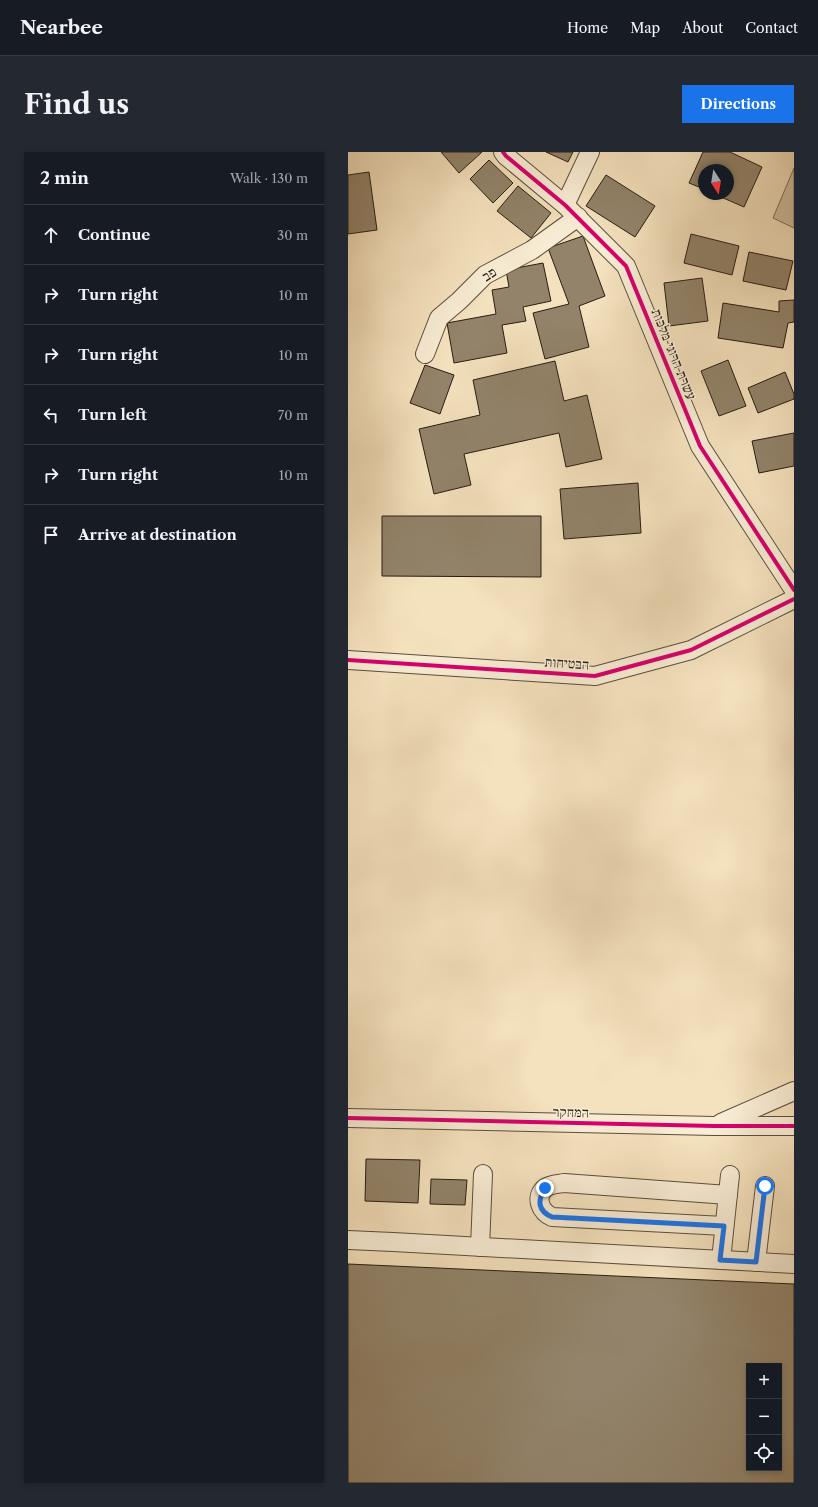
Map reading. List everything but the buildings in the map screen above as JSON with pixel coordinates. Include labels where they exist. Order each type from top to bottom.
[{"type":"street","name":"עשרת הרוגי מלכות","points":[[503,152],[572,211],[626,266],[700,446],[794,590]]},
{"type":"street","points":[[572,211],[590,152]]},
{"type":"street","name":"פב","points":[[425,354],[439,318],[459,301],[485,275],[532,250],[572,211]]},
{"type":"street","name":"הבטיחות","points":[[348,660],[596,676],[691,650],[794,599]]},
{"type":"street","points":[[714,1126],[794,1091]]},
{"type":"street","name":"המחקר","points":[[348,1118],[714,1126],[794,1126]]},
{"type":"street","points":[[480,1247],[483,1174]]},
{"type":"street","points":[[720,1260],[730,1175]]},
{"type":"street","points":[[724,1226],[552,1217],[545,1214],[541,1208],[541,1195],[545,1188],[552,1184],[564,1183],[728,1195]]},
{"type":"street","points":[[756,1262],[765,1186]]},
{"type":"street","points":[[348,1240],[794,1264]]},
{"type":"shaded area","points":[[794,168],[794,228],[773,218]]},
{"type":"cycle path","points":[[503,152],[565,205],[626,266],[700,446],[794,590]]},
{"type":"cycle path","points":[[348,660],[595,676],[691,650],[794,599]]},
{"type":"cycle path","points":[[348,1118],[714,1126],[794,1126]]},
{"type":"route","points":[[545,1188],[541,1195],[541,1208],[545,1214],[552,1217],[724,1226],[720,1260],[756,1262],[765,1186]]}]
